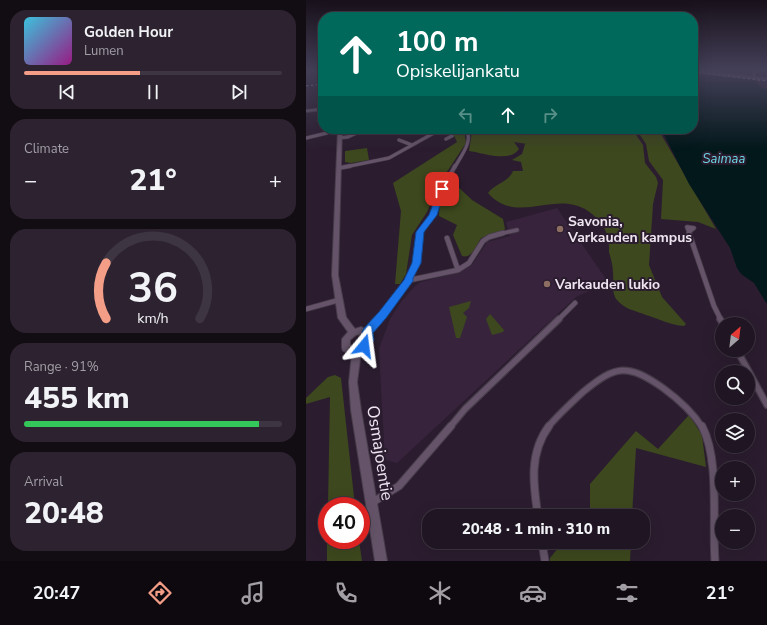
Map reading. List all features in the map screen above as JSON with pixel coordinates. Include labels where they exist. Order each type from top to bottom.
[{"type":"street","points":[[306,111],[318,110]]},
{"type":"street","points":[[306,138],[323,134]]},
{"type":"street","points":[[340,134],[335,275],[342,318],[352,333]]},
{"type":"street","points":[[340,138],[354,134]]},
{"type":"street","points":[[339,168],[386,159],[432,134]]},
{"type":"street","points":[[446,139],[452,136],[451,134]]},
{"type":"street","points":[[367,332],[383,315],[409,281],[409,278],[417,263],[420,232],[433,215],[438,197],[468,143],[468,134]]},
{"type":"street","points":[[399,140],[412,145]]},
{"type":"street","points":[[409,281],[458,270],[469,263],[483,242],[489,238],[517,230]]},
{"type":"street","points":[[688,232],[714,306],[720,317]]},
{"type":"street","points":[[447,238],[458,270]]},
{"type":"street","points":[[306,309],[339,300]]},
{"type":"street","points":[[372,503],[399,486],[465,409],[575,304]]},
{"type":"street","points":[[361,330],[367,332],[370,337],[367,343],[357,350],[349,350],[345,346],[346,339],[352,333],[361,330]]},
{"type":"street","name":"Osmajoentie","points":[[357,350],[353,382],[356,410],[381,561]]},
{"type":"street","points":[[741,357],[767,405]]},
{"type":"street","points":[[537,509],[533,472],[535,456],[538,444],[551,422],[601,377],[610,372],[628,371],[645,377],[685,405],[699,422],[708,440],[712,460],[715,561]]},
{"type":"street","points":[[543,549],[545,561]]},
{"type":"shaded area","points":[[557,208],[608,282],[576,297],[397,463],[385,460],[379,349],[390,319],[401,302],[415,286],[421,282],[457,273],[472,265],[487,242],[510,236],[506,222]]},
{"type":"green space","points":[[453,134],[465,134],[466,143],[439,184],[427,212],[412,235],[406,274],[400,284],[395,284],[401,211],[393,183],[457,142]]},
{"type":"green space","points":[[472,134],[635,134],[643,145],[645,163],[656,177],[658,183],[653,204],[649,265],[662,297],[686,324],[684,326],[665,322],[623,306],[617,300],[613,291],[613,268],[609,252],[607,233],[599,221],[585,209],[573,204],[560,203],[523,207],[510,206],[499,202],[488,193],[508,178],[513,171],[523,171],[521,162],[512,160],[522,154],[525,144],[527,144],[514,142],[519,149],[509,156],[496,156],[469,151]]},
{"type":"green space","points":[[639,134],[661,134],[716,229],[698,222],[661,219],[663,180],[649,161],[646,144]]},
{"type":"green space","points":[[367,148],[369,160],[351,163],[345,162],[345,151]]},
{"type":"green space","points":[[449,183],[454,183],[472,200],[503,219],[505,229],[502,232],[481,238],[474,251],[466,256],[462,256],[453,235],[457,225],[439,216],[442,193]]},
{"type":"green space","points":[[471,301],[469,308],[463,313],[467,317],[460,338],[456,338],[449,307]]},
{"type":"green space","points":[[490,314],[504,330],[503,332],[492,335],[486,319]]},
{"type":"green space","points":[[335,375],[341,378],[354,497],[328,497],[330,397],[306,404],[306,398],[328,377]]},
{"type":"green space","points":[[689,415],[702,435],[706,467],[636,448],[632,509],[590,509],[590,484],[636,431],[658,449]]},
{"type":"green space","points":[[327,549],[360,549],[362,561],[327,561]]},
{"type":"green space","points":[[557,549],[631,549],[630,561],[550,561],[550,558]]},
{"type":"water","name":"Saimaa","points":[[698,96],[767,96],[767,304],[754,283],[741,274],[737,268],[730,248],[689,184],[664,134],[698,134]]},
{"type":"place","name":"Savonia, Varkauden kampus","points":[[560,229]]},
{"type":"place","name":"Varkauden lukio","points":[[547,284]]},
{"type":"route","points":[[364,346],[370,337],[367,332],[383,315],[409,281],[409,278],[417,263],[420,232],[433,215],[442,189]]}]
